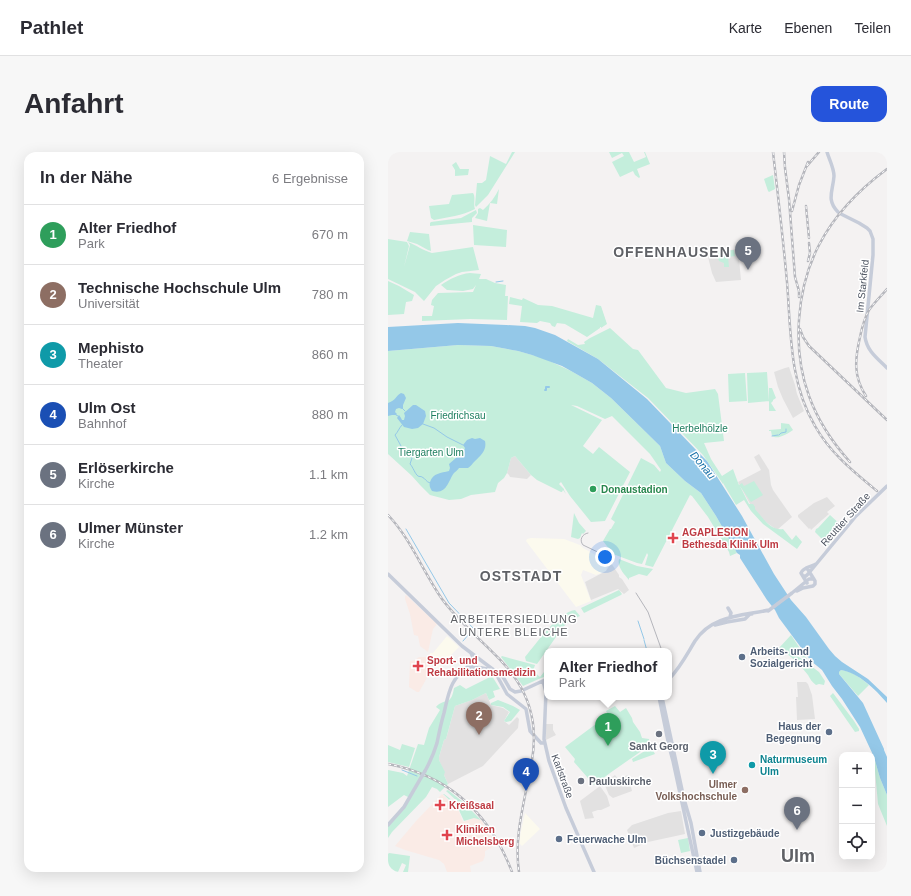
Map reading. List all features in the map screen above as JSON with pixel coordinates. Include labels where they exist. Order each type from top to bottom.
[{"type":"main road","name":"Im Starkfeld","points":[[827,152],[834,173],[831,196],[834,207],[840,213],[863,225],[869,230],[873,238],[873,256],[865,337],[869,350],[887,368]]},
{"type":"main road","name":"Reuttier Straße","points":[[803,576],[806,576],[810,572],[856,516],[887,486]]},
{"type":"main road","name":"Reuttier Straße","points":[[807,568],[817,564]]},
{"type":"main road","points":[[792,594],[803,588],[810,587],[815,584],[814,578],[807,568],[801,573],[810,587]]},
{"type":"main road","points":[[388,574],[470,652],[503,677],[509,688],[515,692],[519,692],[543,681]]},
{"type":"main road","points":[[717,624],[746,618],[750,614],[770,610],[792,594],[810,578],[814,578]]},
{"type":"main road","points":[[728,608],[731,613],[730,618]]},
{"type":"main road","points":[[672,676],[678,669],[696,640],[706,630],[730,618],[770,610]]},
{"type":"main road","points":[[388,825],[404,807],[431,761],[448,692],[467,666],[474,664],[475,662],[470,652]]},
{"type":"main road","points":[[464,671],[474,667],[494,670]]},
{"type":"main road","points":[[494,670],[507,694],[526,709],[529,728],[541,743],[544,743]]},
{"type":"main road","name":"Karlstraße","points":[[546,700],[544,743],[551,770],[594,872]]},
{"type":"main road","points":[[661,700],[669,746],[697,872]]},
{"type":"main road","points":[[662,700],[684,801],[692,826],[700,872]]},
{"type":"main road","points":[[671,741],[675,746],[683,747]]},
{"type":"shaded area","points":[[738,249],[741,280],[716,282],[707,253]]},
{"type":"shaded area","points":[[789,367],[804,411],[793,418],[778,387],[774,372]]},
{"type":"shaded area","points":[[759,454],[769,470],[773,490],[792,517],[777,530],[763,520],[750,504],[738,482],[761,470],[754,457]]},
{"type":"shaded area","points":[[515,456],[531,475],[527,479],[510,477],[507,473],[511,458]]},
{"type":"shaded area","points":[[827,497],[835,506],[827,512],[829,514],[811,530],[810,528],[809,529],[798,517],[798,515],[814,503]]},
{"type":"shaded area","points":[[527,539],[564,539],[580,545],[608,562],[606,571],[596,575],[583,570],[581,575],[591,601],[576,607],[526,541]]},
{"type":"shaded area","points":[[611,563],[629,590],[624,594],[618,589],[591,600],[585,582],[606,571]]},
{"type":"shaded area","points":[[406,595],[437,624],[433,629],[428,652],[420,646],[418,636],[414,635],[410,614],[405,599]]},
{"type":"shaded area","points":[[447,636],[459,647],[438,668],[429,663],[430,653],[433,653]]},
{"type":"shaded area","points":[[419,657],[426,657],[426,665],[433,667],[419,692],[417,692],[409,687],[410,661]]},
{"type":"shaded area","points":[[797,682],[806,682],[808,684],[812,695],[815,719],[797,720]]},
{"type":"shaded area","points":[[486,693],[491,705],[503,708],[509,712],[504,721],[509,725],[517,717],[519,719],[518,728],[483,766],[448,784],[439,757],[444,740],[446,739],[455,706]]},
{"type":"shaded area","points":[[546,724],[553,724],[553,730],[556,735],[546,740]]},
{"type":"shaded area","points":[[615,775],[618,779],[628,775],[632,791],[613,798],[609,795],[604,783]]},
{"type":"shaded area","points":[[600,786],[607,796],[610,806],[592,812],[594,818],[585,819],[580,801]]},
{"type":"shaded area","name":"Kliniken Michelsberg","points":[[442,794],[458,809],[463,822],[474,818],[481,820],[497,845],[485,851],[483,861],[470,866],[471,872],[447,872],[444,864],[439,860],[395,846]]},
{"type":"shaded area","points":[[681,811],[685,834],[648,842],[634,848],[627,830],[632,825],[668,813]]},
{"type":"shaded area","points":[[525,813],[540,829],[522,846],[519,843]]},
{"type":"green space","points":[[512,152],[515,152],[488,195],[476,207],[477,183],[482,183],[486,180],[490,156],[506,164]]},
{"type":"green space","points":[[609,152],[629,152],[634,162],[646,157],[645,152],[650,164],[637,169],[639,178],[633,171],[620,177],[612,162],[624,156],[622,153],[612,158]]},
{"type":"green space","points":[[456,162],[460,169],[469,169],[468,175],[455,176],[455,170],[452,165]]},
{"type":"green space","points":[[773,175],[775,189],[769,192],[764,179]]},
{"type":"green space","points":[[499,189],[497,204],[490,203],[487,221],[475,218],[478,213],[478,209],[480,208],[483,210],[486,208]]},
{"type":"green space","points":[[473,193],[475,209],[455,216],[434,220],[431,218],[429,206],[449,204],[452,195]]},
{"type":"green space","points":[[476,210],[477,213],[472,218],[472,222],[430,226],[431,222],[461,218]]},
{"type":"green space","points":[[473,225],[507,230],[506,247],[474,245]]},
{"type":"green space","points":[[410,232],[429,234],[431,251],[407,241]]},
{"type":"green space","points":[[388,239],[407,242],[409,246],[404,267],[410,245],[408,242],[432,253],[473,247],[479,270],[462,272],[445,280],[436,286],[424,301],[415,292],[388,279]]},
{"type":"green space","points":[[734,250],[735,256],[728,257],[729,267],[724,267],[724,263],[719,261],[716,252]]},
{"type":"green space","points":[[462,274],[481,274],[479,279],[486,279],[495,283],[506,285],[505,296],[508,296],[507,320],[470,319],[422,321],[422,316],[432,316],[434,306],[431,305],[432,300],[438,293],[473,292],[476,285],[473,289],[463,291],[447,290],[441,285]]},
{"type":"green space","points":[[388,281],[414,295],[412,301],[406,302],[404,314],[388,315]]},
{"type":"green space","points":[[510,297],[522,300],[523,298],[538,305],[552,306],[593,318],[596,305],[601,306],[607,324],[601,328],[600,327],[587,337],[565,324],[557,323],[555,327],[550,323],[540,321],[537,323],[520,322],[522,306],[509,304]]},
{"type":"green space","name":"Herbelhölzle","points":[[610,328],[633,349],[638,350],[666,388],[686,393],[715,389],[718,394],[724,441],[704,443],[711,459],[722,476],[733,469],[739,485],[742,483],[744,486],[754,481],[763,495],[751,502],[740,486],[749,504],[753,504],[755,509],[767,523],[775,528],[783,529],[792,540],[796,535],[802,542],[797,549],[763,524],[751,511],[744,500],[736,505],[723,483],[703,455],[648,398],[598,359],[567,341],[568,339],[578,345],[585,344],[584,342],[590,338]]},
{"type":"green space","name":"Friedrichsau","points":[[458,345],[491,346],[543,358],[592,383],[611,398],[660,446],[666,463],[685,481],[701,493],[737,553],[730,556],[708,517],[690,495],[653,567],[645,565],[648,555],[647,553],[642,564],[613,554],[603,541],[615,522],[611,519],[641,458],[654,465],[660,472],[661,470],[650,454],[612,416],[605,419],[577,406],[571,405],[602,420],[583,446],[593,454],[599,447],[630,472],[605,521],[591,522],[561,482],[559,484],[564,489],[566,494],[563,490],[561,492],[537,480],[515,456],[511,458],[507,473],[498,483],[495,492],[449,500],[430,495],[388,454],[388,351]]},
{"type":"green space","points":[[767,372],[769,401],[748,403],[747,373]]},
{"type":"green space","points":[[745,373],[747,401],[729,402],[728,374]]},
{"type":"green space","points":[[769,388],[772,388],[776,398],[771,403],[776,411],[769,411]]},
{"type":"green space","points":[[781,423],[789,424],[793,430],[780,437],[772,436],[771,431],[769,430],[781,429]]},
{"type":"green space","points":[[574,513],[579,523],[586,531],[583,534],[582,533],[578,539],[571,537]]},
{"type":"green space","points":[[830,515],[843,527],[828,545],[815,532],[816,529]]},
{"type":"green space","points":[[619,559],[637,566],[653,569],[647,576],[639,574],[629,578],[629,580],[620,568]]},
{"type":"green space","points":[[619,590],[622,594],[621,595],[584,613],[581,608]]},
{"type":"green space","points":[[575,610],[580,616],[571,620],[563,627],[548,648],[544,648],[544,654],[537,664],[526,661],[525,657],[554,622],[568,612]]},
{"type":"green space","points":[[791,635],[807,659],[796,653],[795,654],[819,672],[825,681],[824,685],[816,685],[795,660],[779,649]]},
{"type":"green space","points":[[502,656],[535,665],[533,671],[540,677],[544,672],[544,677],[523,686],[501,657]]},
{"type":"green space","points":[[841,670],[856,675],[869,685],[858,696],[839,674]]},
{"type":"green space","points":[[492,676],[500,689],[493,691],[495,697],[489,700],[486,693],[455,706],[446,739],[444,740],[439,757],[448,784],[440,792],[432,787],[426,797],[388,838],[388,826],[410,798],[404,795],[388,807],[388,770],[403,773],[407,776],[418,744],[424,745],[429,728],[440,710],[436,707],[442,702],[451,698],[454,688],[460,685],[466,689]]},
{"type":"green space","points":[[833,693],[854,721],[859,731],[855,732],[830,696]]},
{"type":"green space","points":[[498,700],[520,710],[511,721],[504,721],[510,712],[503,707],[491,705],[491,703]]},
{"type":"green space","points":[[615,706],[620,712],[626,708],[642,738],[649,739],[650,745],[594,785],[574,762],[575,759],[565,747],[608,715],[606,711]]},
{"type":"green space","points":[[402,744],[415,748],[409,767],[388,762],[388,745],[400,750]]},
{"type":"green space","points":[[651,747],[655,754],[633,762],[632,759]]},
{"type":"green space","points":[[875,760],[887,795],[887,826],[878,804]]},
{"type":"green space","points":[[448,790],[463,802],[481,820],[474,818],[464,821],[458,808],[443,794],[457,804],[457,801],[446,791]]},
{"type":"green space","points":[[688,838],[690,851],[681,853],[678,840]]},
{"type":"green space","points":[[389,853],[410,856],[408,872],[403,872],[406,865],[402,863],[398,872],[388,872]]},
{"type":"water","name":"Donau","points":[[458,323],[525,326],[535,328],[555,335],[598,359],[647,399],[707,461],[742,516],[774,574],[791,600],[806,617],[829,649],[842,662],[868,679],[887,697],[887,703],[872,687],[854,674],[841,670],[839,672],[839,674],[863,703],[884,749],[887,757],[887,795],[875,760],[875,752],[872,752],[860,727],[822,670],[811,661],[779,618],[740,558],[740,555],[737,553],[701,493],[685,481],[666,463],[660,446],[611,398],[592,383],[562,366],[518,351],[491,346],[458,345],[388,351],[388,327]]},
{"type":"water","points":[[401,393],[404,394],[406,398],[403,408],[396,409],[396,415],[388,416],[388,403],[393,401]]},
{"type":"water","points":[[413,405],[416,405],[425,411],[426,416],[423,424],[418,428],[412,429],[404,427],[397,418],[399,415],[402,420],[404,420],[404,413]]},
{"type":"water","points":[[472,438],[480,438],[485,441],[485,447],[481,454],[468,468],[459,468],[444,489],[437,492],[432,491],[430,488],[431,479],[438,474],[449,471],[449,464],[464,451],[465,448],[463,445],[467,440]]},
{"type":"waterway","points":[[496,282],[503,281]]},
{"type":"waterway","points":[[545,390],[546,387],[549,387]]},
{"type":"waterway","points":[[402,408],[405,411]]},
{"type":"waterway","points":[[423,424],[434,428],[463,445]]},
{"type":"waterway","points":[[401,446],[395,435],[402,425]]},
{"type":"waterway","points":[[779,435],[786,432],[786,429]]},
{"type":"waterway","points":[[772,436],[778,435]]},
{"type":"waterway","points":[[411,455],[412,458],[410,464],[416,474],[430,483]]},
{"type":"waterway","points":[[406,529],[449,603],[475,630],[463,641]]},
{"type":"waterway","points":[[638,621],[644,639]]},
{"type":"waterway","points":[[644,640],[646,648]]},
{"type":"waterway","points":[[402,770],[417,776]]},
{"type":"tram line","points":[[588,533],[582,538],[581,541],[583,545],[606,556],[610,560]]},
{"type":"tram line","points":[[636,593],[648,612],[661,648]]},
{"type":"railway","points":[[773,152],[787,282],[793,356],[800,392],[806,409],[821,436],[843,462],[877,491]]},
{"type":"railway","points":[[784,152],[795,277],[799,297]]},
{"type":"railway","points":[[807,166],[819,152]]},
{"type":"railway","points":[[792,211],[799,185],[808,162]]},
{"type":"railway","points":[[850,462],[831,439],[821,423],[809,396],[800,359],[799,320],[801,300],[811,262],[825,234],[848,204],[867,185],[887,169]]},
{"type":"railway","points":[[806,206],[809,238]]},
{"type":"railway","points":[[808,261],[810,253],[809,243]]},
{"type":"railway","points":[[866,396],[857,374],[856,360],[858,345],[862,326],[867,313],[887,289]]},
{"type":"railway","points":[[800,329],[809,346],[887,420]]},
{"type":"railway","points":[[388,515],[403,534],[442,599],[456,616],[501,660],[514,676],[524,694],[531,714],[534,742],[532,761],[518,836],[519,872]]},
{"type":"railway","points":[[388,764],[410,770],[430,778],[449,788],[465,801],[492,832],[503,851],[512,872]]},
{"type":"place","name":"Erlöserkirche","points":[[748,270]]},
{"type":"place","name":"Donaustadion","points":[[593,489]]},
{"type":"place","name":"AGAPLESION Bethesda Klinik Ulm","points":[[673,538]]},
{"type":"place","name":"Arbeits- und Sozialgericht","points":[[742,657]]},
{"type":"place","name":"Sport- und Rehabilitationsmedizin","points":[[418,666]]},
{"type":"place","name":"Haus der Begegnung","points":[[829,732]]},
{"type":"place","name":"Sankt Georg","points":[[659,734]]},
{"type":"place","name":"Technische Hochschule Ulm","points":[[479,735]]},
{"type":"place","name":"Alter Friedhof","points":[[608,746]]},
{"type":"place","name":"Naturmuseum Ulm","points":[[752,765]]},
{"type":"place","name":"Mephisto","points":[[713,774]]},
{"type":"place","name":"Pauluskirche","points":[[581,781]]},
{"type":"place","name":"Ulmer Volkshochschule","points":[[745,790]]},
{"type":"place","name":"Ulm Ost","points":[[526,791]]},
{"type":"place","name":"Kreißsaal","points":[[440,805]]},
{"type":"place","name":"Ulmer Münster","points":[[797,830]]},
{"type":"place","name":"Justizgebäude","points":[[702,833]]},
{"type":"place","name":"Kliniken Michelsberg","points":[[447,835]]},
{"type":"place","name":"Feuerwache Ulm","points":[[559,839]]},
{"type":"place","name":"Büchsenstadel","points":[[734,860]]},
{"type":"district","name":"OFFENHAUSEN","points":[[672,252]]},
{"type":"district","name":"OSTSTADT","points":[[521,576]]},
{"type":"district","name":"ARBEITERSIEDLUNG UNTERE BLEICHE","points":[[514,625]]},
{"type":"district","name":"Ulm","points":[[798,856]]},
{"type":"park label","name":"Tiergarten Ulm","points":[[431,452]]}]
